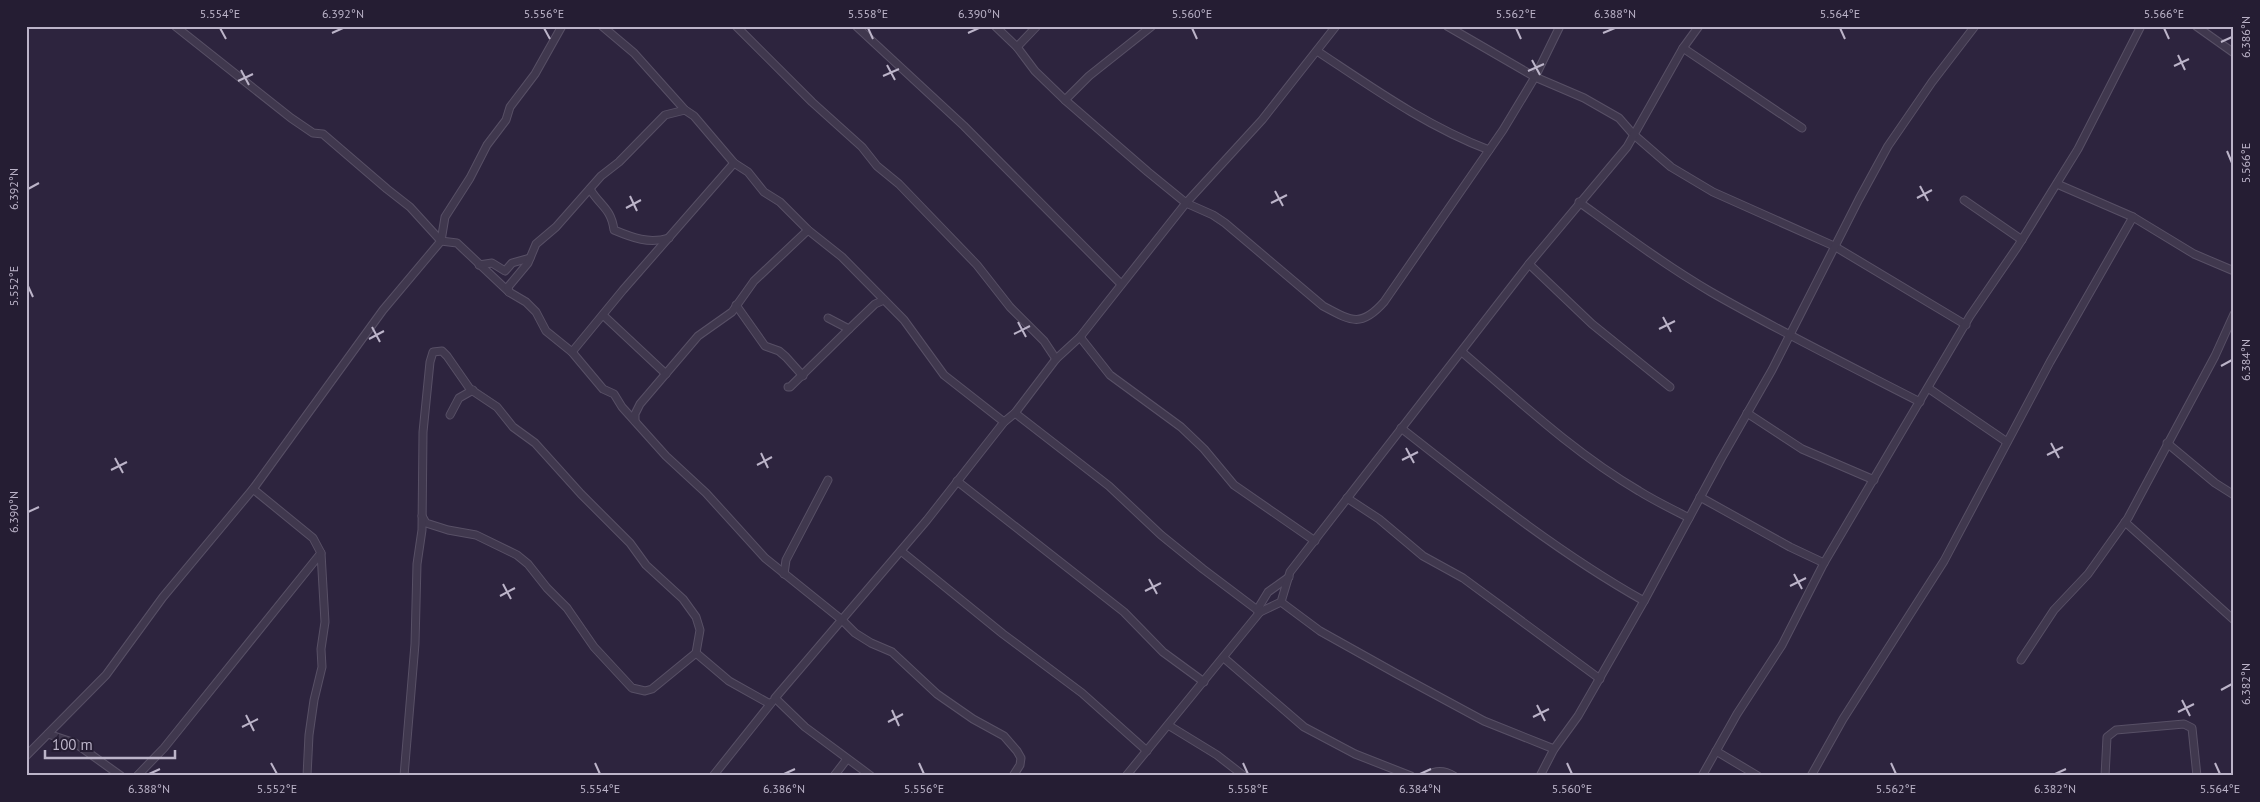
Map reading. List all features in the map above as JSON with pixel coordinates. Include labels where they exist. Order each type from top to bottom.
[{"type":"street","points":[[175,26],[291,118],[313,132],[323,134],[387,190],[410,206],[441,241],[457,244],[509,292],[526,302],[536,312],[546,331],[572,352],[603,389],[614,394],[622,407],[666,456],[706,493],[765,558],[842,620],[855,633],[899,658],[905,666],[944,699],[973,720],[1004,736],[1021,758],[1020,765],[1013,776]]},
{"type":"street","points":[[26,756],[106,675],[164,597],[253,489],[363,336],[441,241],[445,217],[470,178],[487,145],[506,120],[510,107],[535,74],[562,26]]},
{"type":"street","points":[[602,26],[634,53],[685,110],[694,116],[734,163],[748,172],[764,192],[780,202],[808,230],[842,257],[904,320],[944,375],[1004,422]]},
{"type":"street","points":[[736,26],[812,102],[862,147],[878,166],[899,184],[977,265],[1010,308],[1044,341],[1056,359]]},
{"type":"street","points":[[856,26],[964,126],[1121,284]]},
{"type":"street","points":[[995,26],[1017,47],[1036,71],[1065,100],[1186,204],[1225,223],[1323,306],[1342,316],[1357,320],[1365,319],[1372,315],[1390,294],[1471,178],[1536,77],[1560,26]]},
{"type":"street","points":[[1017,47],[1037,26]]},
{"type":"street","points":[[1065,100],[1089,76],[1152,26]]},
{"type":"street","points":[[713,776],[775,698],[901,551],[1056,359],[1080,337],[1186,204],[1262,120],[1336,26]]},
{"type":"street","points":[[1447,26],[1536,77],[1584,98],[1619,118],[1633,134],[1671,167],[1712,192],[1834,246],[1966,325]]},
{"type":"street","points":[[1281,602],[1290,572],[1529,264],[1627,147],[1683,48],[1699,26]]},
{"type":"street","points":[[1540,776],[1554,749],[1578,716],[1600,679],[1644,601],[1790,336],[1834,246],[1888,146],[1932,82],[1975,26]]},
{"type":"street","points":[[1702,776],[1782,645],[1824,563],[1928,388],[2078,149],[2141,26]]},
{"type":"street","points":[[2196,26],[2234,53]]},
{"type":"street","points":[[1683,48],[1802,128]]},
{"type":"street","points":[[1317,51],[1403,108],[1453,136],[1489,150]]},
{"type":"street","points":[[509,292],[508,287],[530,258],[536,244],[548,235],[600,176],[619,162],[665,115],[685,110]]},
{"type":"street","points":[[572,352],[734,163]]},
{"type":"street","points":[[2057,184],[2133,217],[2194,254],[2234,271]]},
{"type":"street","points":[[590,189],[610,213],[614,230],[634,239],[658,241],[669,238]]},
{"type":"street","points":[[1964,200],[2022,240]]},
{"type":"street","points":[[1579,202],[1617,230],[1710,291],[1790,336],[1920,402]]},
{"type":"street","points":[[1811,776],[1842,720],[1944,561],[2050,362],[2133,217]]},
{"type":"street","points":[[635,422],[634,414],[640,404],[698,336],[726,317],[754,281],[808,230]]},
{"type":"street","points":[[480,265],[492,263],[505,271],[512,263],[530,258]]},
{"type":"street","points":[[1529,264],[1592,324],[1670,387]]},
{"type":"street","points":[[788,387],[803,376],[875,304],[884,300]]},
{"type":"street","points":[[736,305],[764,346],[779,351],[803,376]]},
{"type":"street","points":[[2021,660],[2054,610],[2088,574],[2125,522],[2214,356],[2234,314]]},
{"type":"street","points":[[603,315],[666,374]]},
{"type":"street","points":[[828,318],[849,329]]},
{"type":"street","points":[[1080,337],[1110,375],[1181,427],[1204,449],[1234,485],[1315,541]]},
{"type":"street","points":[[404,776],[415,644],[417,564],[422,516],[423,432],[433,352],[442,351],[470,389],[497,407],[513,427],[535,443],[581,494],[630,543],[646,565],[690,607],[700,630],[696,653],[652,688],[645,691],[632,688],[594,647],[568,608],[547,588],[528,564],[517,555],[476,535],[448,530],[426,523],[422,516]]},
{"type":"street","points":[[1462,352],[1532,413],[1581,451],[1637,490],[1689,518]]},
{"type":"street","points":[[1928,388],[2007,442]]},
{"type":"street","points":[[450,415],[459,398],[473,390]]},
{"type":"street","points":[[1015,412],[1109,486],[1162,535],[1258,611]]},
{"type":"street","points":[[1747,413],[1802,449],[1874,480]]},
{"type":"street","points":[[1402,428],[1498,505],[1593,572],[1644,601]]},
{"type":"street","points":[[2167,443],[2215,483],[2234,495]]},
{"type":"street","points":[[784,574],[786,560],[828,480]]},
{"type":"street","points":[[957,481],[1124,612],[1136,622],[1163,652],[1204,682]]},
{"type":"street","points":[[253,489],[313,538],[321,554],[325,622],[321,649],[322,666],[314,700],[309,735],[307,776]]},
{"type":"street","points":[[1700,497],[1790,547],[1824,563]]},
{"type":"street","points":[[1348,498],[1398,534],[1423,556],[1463,578],[1600,679]]},
{"type":"street","points":[[2125,522],[2234,620]]},
{"type":"street","points":[[901,551],[1003,634],[1069,683],[1147,751]]},
{"type":"street","points":[[137,776],[164,748],[321,554]]},
{"type":"street","points":[[1126,776],[1224,658],[1258,611],[1268,592],[1289,577]]},
{"type":"street","points":[[1258,611],[1281,602]]},
{"type":"street","points":[[1281,602],[1320,631],[1484,721],[1554,749]]},
{"type":"street","points":[[696,653],[729,680],[770,704]]},
{"type":"street","points":[[1224,658],[1304,727],[1356,754],[1411,776]]},
{"type":"street","points":[[775,698],[805,727],[871,776]]},
{"type":"street","points":[[2106,776],[2107,737],[2110,734],[2116,730],[2184,724],[2192,728],[2197,776]]},
{"type":"street","points":[[1168,725],[1217,755],[1244,776]]},
{"type":"street","points":[[48,734],[75,743],[120,776]]},
{"type":"street","points":[[1716,751],[1758,776]]},
{"type":"street","points":[[834,776],[847,759]]},
{"type":"street","points":[[1426,776],[1434,771],[1441,771],[1454,776]]}]
